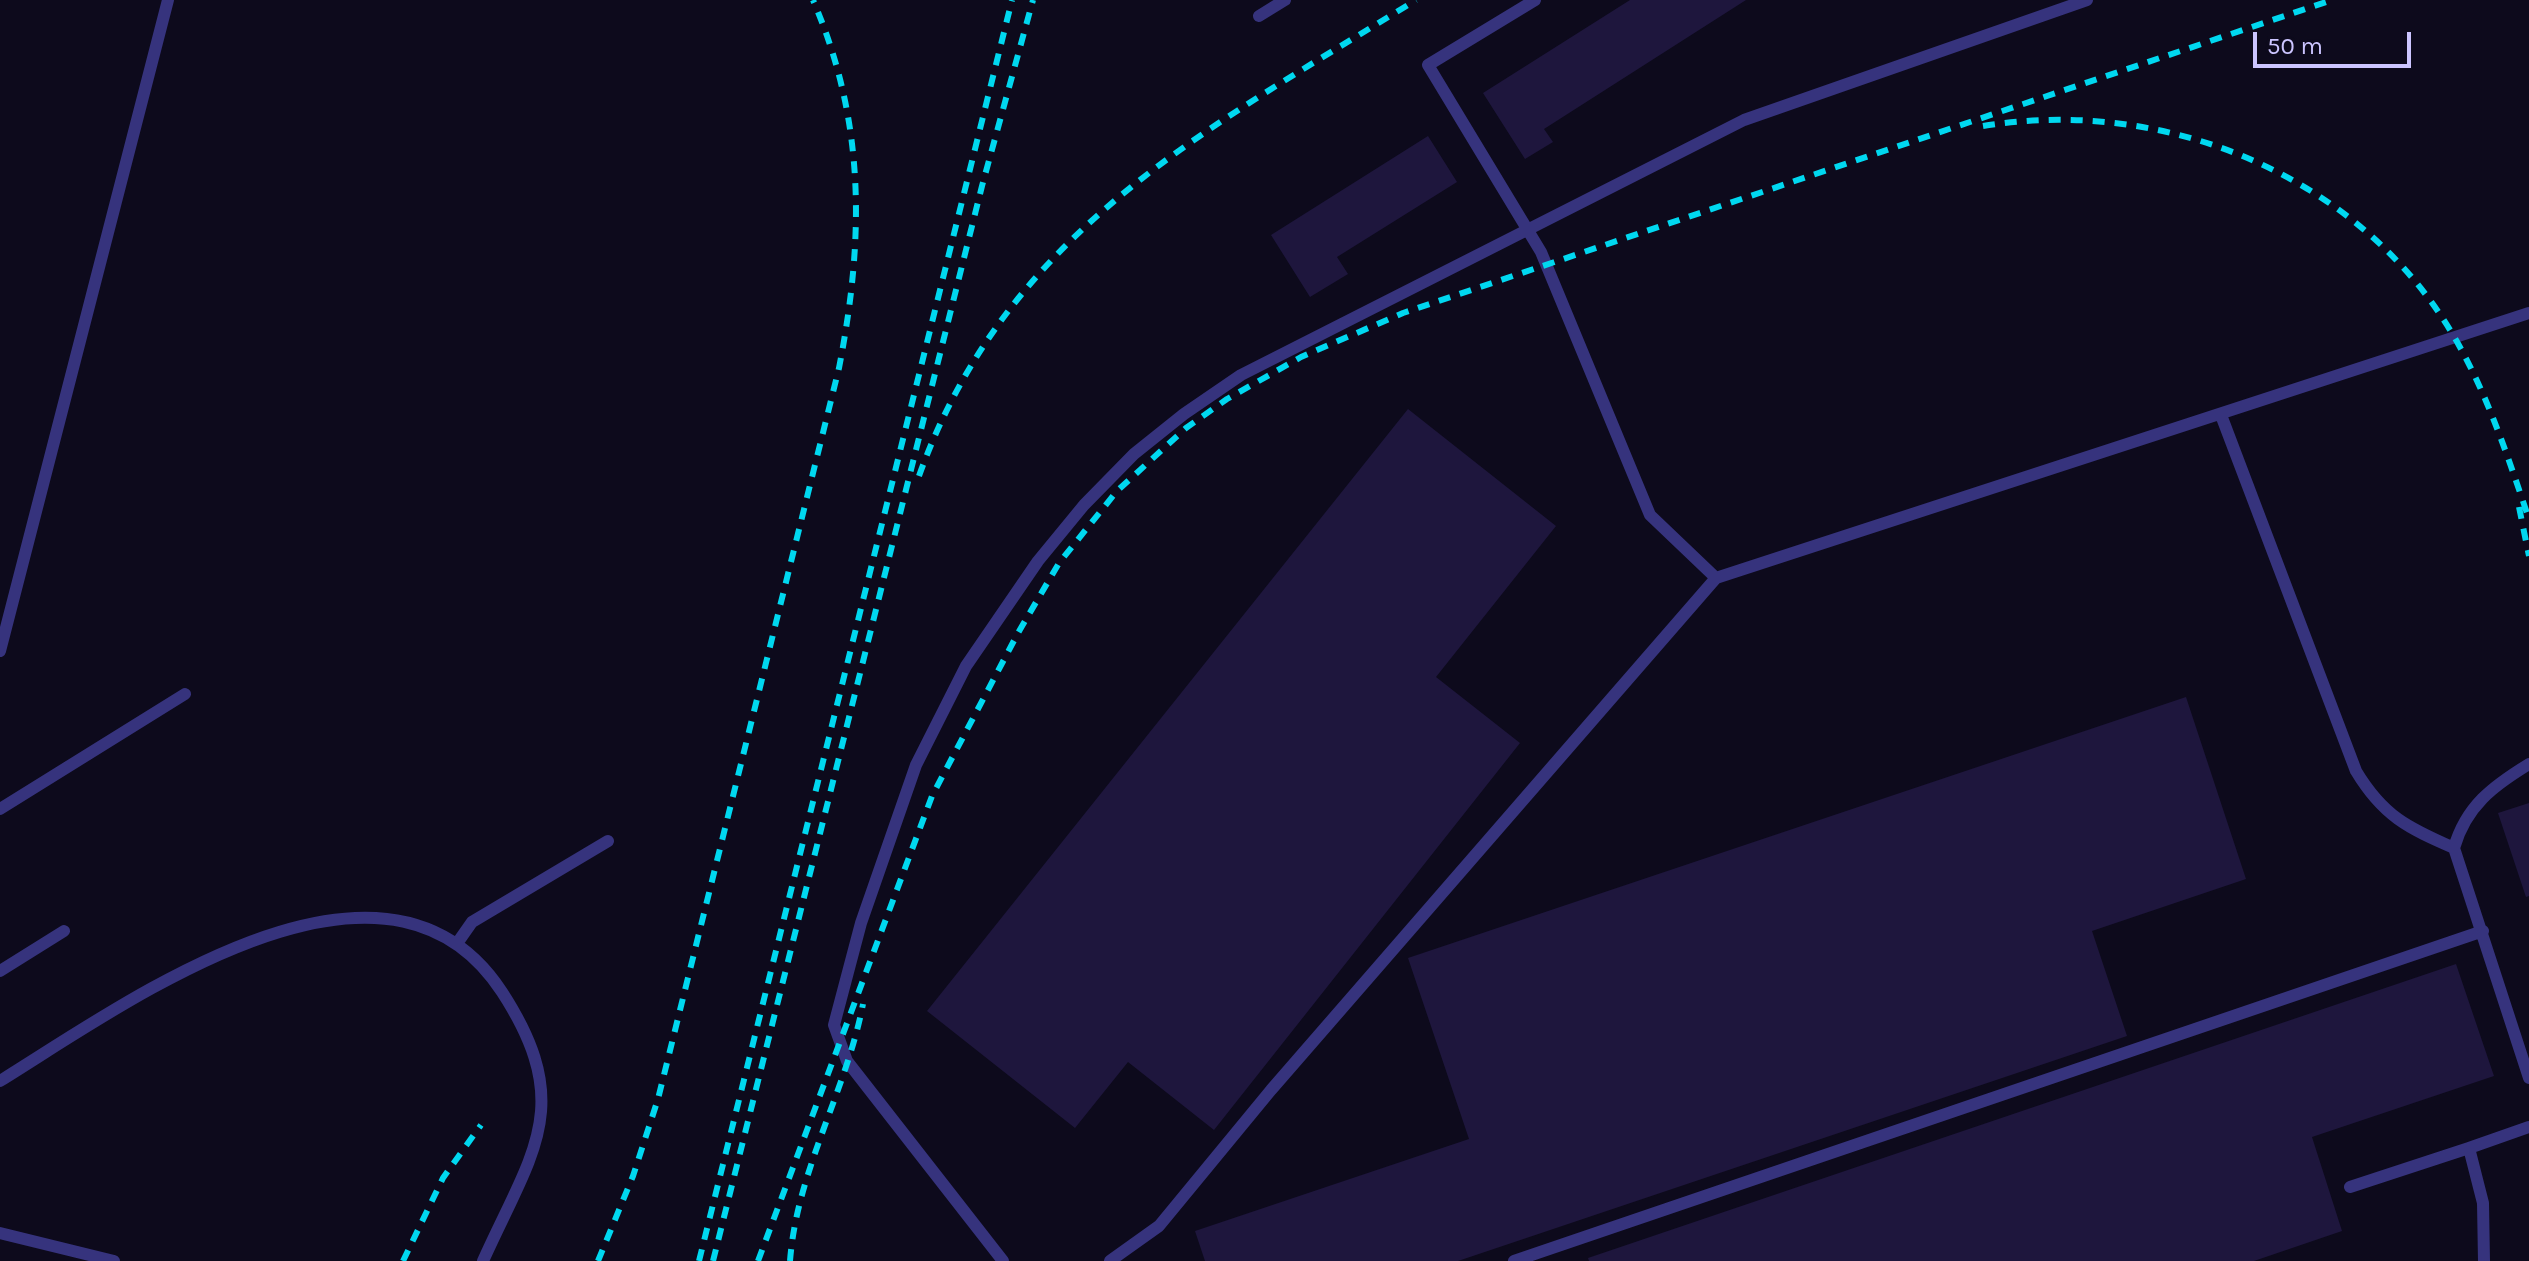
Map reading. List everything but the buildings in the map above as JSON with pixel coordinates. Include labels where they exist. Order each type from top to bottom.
[{"type":"lane","points":[[0,651],[168,0]]},
{"type":"lane","points":[[1259,16],[1285,0]]},
{"type":"lane","points":[[1535,0],[1428,65],[1530,231],[1650,515],[1716,578]]},
{"type":"lane","points":[[1003,1261],[847,1061],[834,1025],[861,923],[916,765],[966,666],[1038,561],[1084,505],[1134,454],[1184,414],[1241,375],[1744,120],[2087,0]]},
{"type":"lane","points":[[1110,1261],[1159,1226],[1271,1090],[1716,578],[2529,313]]},
{"type":"lane","points":[[2221,415],[2356,771],[2379,805],[2396,819],[2454,848]]},
{"type":"lane","points":[[0,809],[185,694]]},
{"type":"lane","points":[[2529,764],[2479,800],[2466,816],[2454,848],[2529,1078]]},
{"type":"lane","points":[[458,942],[472,922],[608,841]]},
{"type":"lane","points":[[0,1081],[147,991],[205,959],[257,938],[318,922],[379,919],[413,924],[458,942],[476,957],[519,1018],[538,1062],[543,1089],[542,1119],[533,1149],[483,1261]]},
{"type":"lane","points":[[0,971],[64,931]]},
{"type":"lane","points":[[1514,1261],[2483,931]]},
{"type":"lane","points":[[2350,1187],[2529,1127]]},
{"type":"lane","points":[[2469,1148],[2483,1203],[2484,1261]]},
{"type":"lane","points":[[0,1233],[114,1261]]},
{"type":"railway","points":[[598,1261],[633,1176],[658,1099],[839,368],[853,274],[855,182],[843,91],[813,0]]},
{"type":"railway","points":[[699,1261],[1012,0]]},
{"type":"railway","points":[[713,1261],[982,186],[1033,0]]},
{"type":"railway","points":[[919,476],[957,390],[1005,316],[1060,251],[1122,194],[1191,142],[1416,0]]},
{"type":"railway","points":[[758,1261],[932,796],[1018,633],[1059,563],[1117,491],[1186,428],[1227,399],[1301,357],[1403,313],[2332,0]]},
{"type":"railway","points":[[1983,126],[2052,120],[2120,124],[2188,137],[2252,160],[2313,192],[2368,233],[2416,282],[2456,340],[2488,405],[2529,519]]},
{"type":"railway","points":[[2519,507],[2529,556]]},
{"type":"railway","points":[[790,1261],[802,1195],[855,1037],[863,1004]]},
{"type":"railway","points":[[403,1261],[443,1178],[481,1125]]}]
